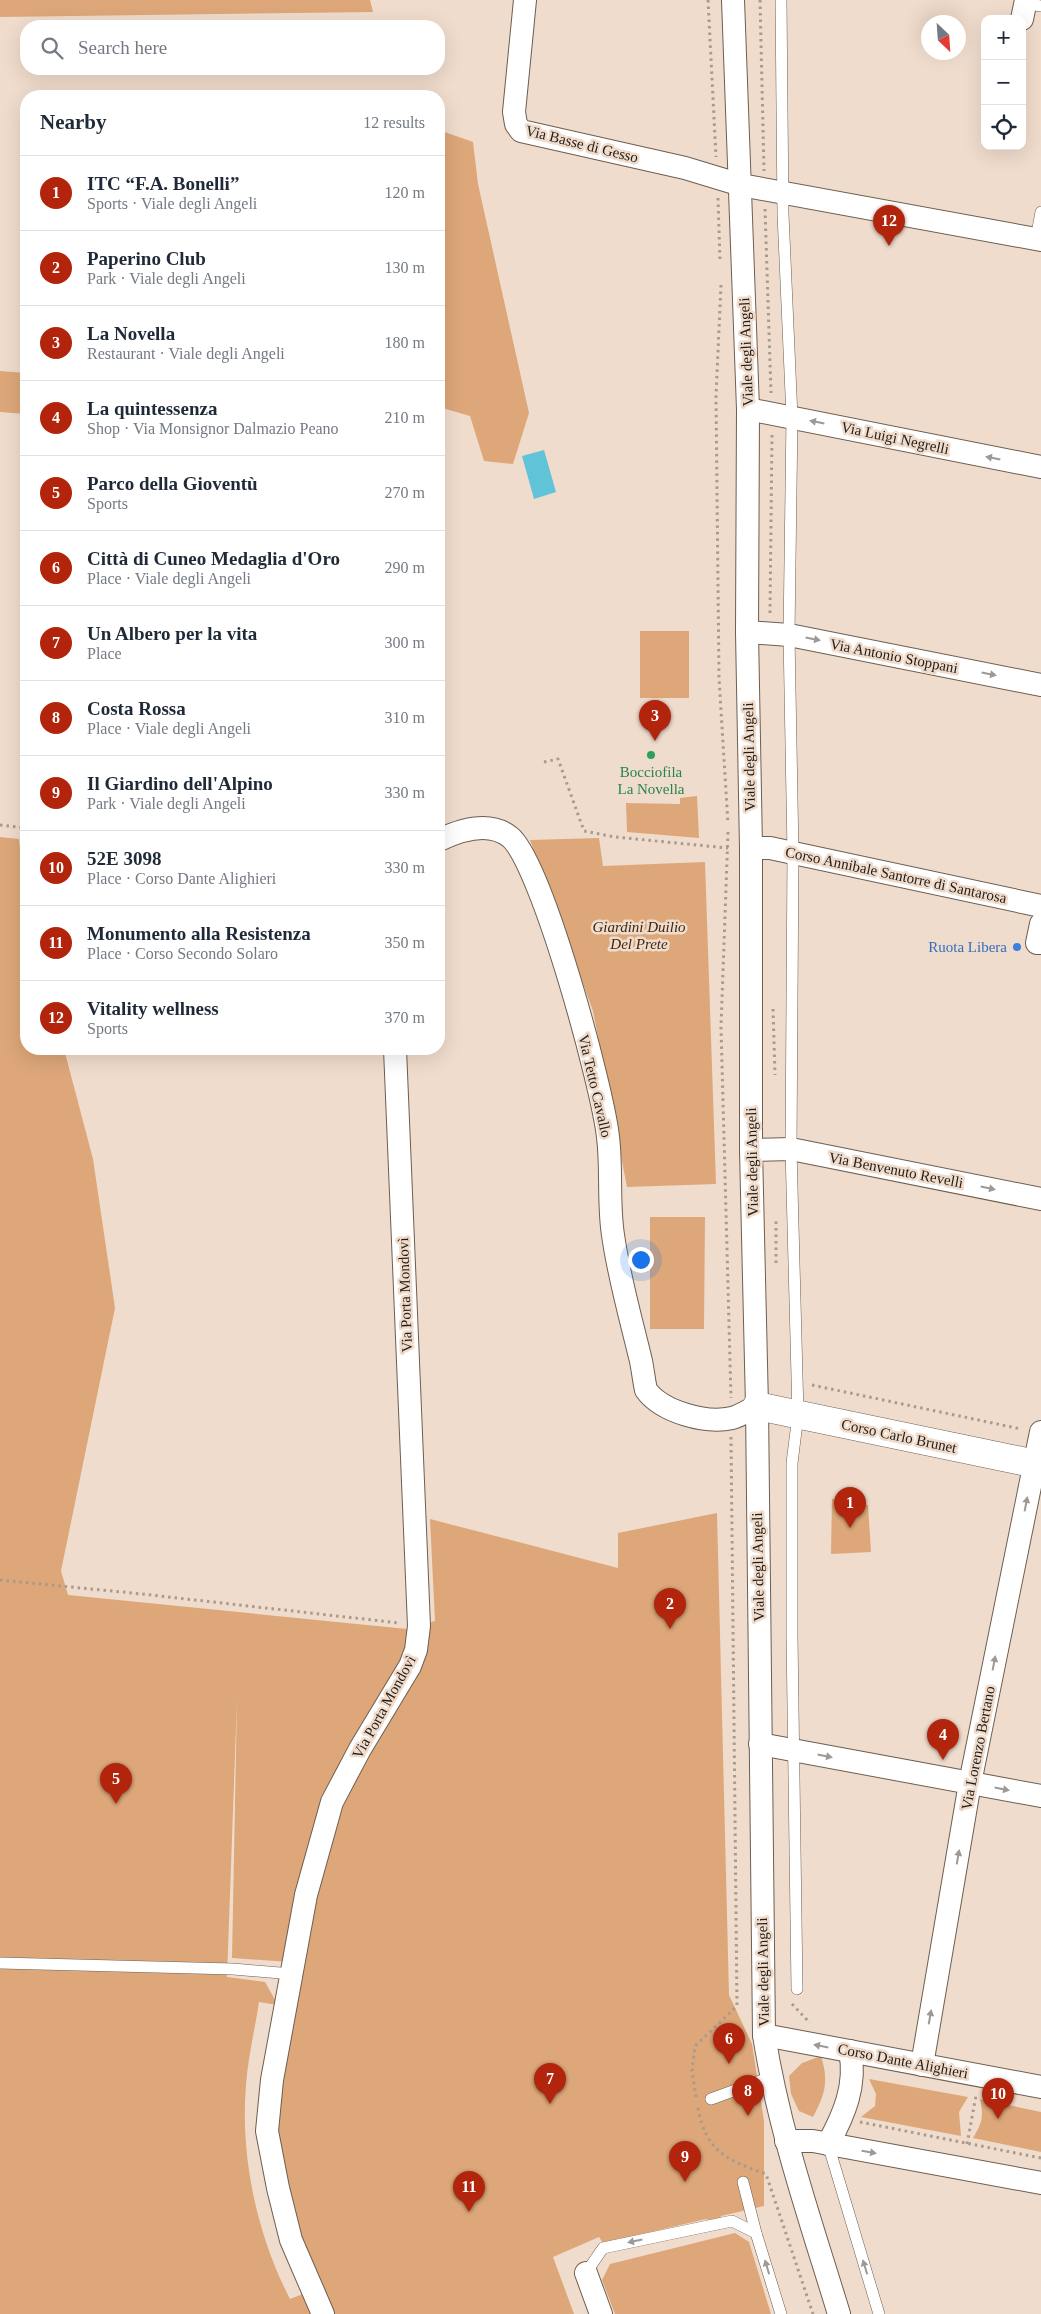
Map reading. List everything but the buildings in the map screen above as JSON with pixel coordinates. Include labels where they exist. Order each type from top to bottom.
[{"type":"street","name":"Via Basse di Gesso","points":[[525,0],[514,112],[516,124],[520,131],[685,168],[741,185],[1039,239]]},
{"type":"street","name":"Viale degli Angeli","points":[[733,0],[748,409],[747,632],[751,848],[751,1150],[757,1406],[764,2035],[770,2077],[786,2141],[839,2314]]},
{"type":"street","name":"Via Luigi Negrelli","points":[[748,409],[1041,467]]},
{"type":"street","name":"Via Antonio Stoppani","points":[[747,632],[789,635],[1041,684]]},
{"type":"street","name":"Via Tetto Cavallo","points":[[445,834],[469,829],[487,828],[501,830],[520,847],[530,867],[572,992],[593,1066],[603,1111],[608,1137],[609,1201],[613,1234],[646,1390],[660,1404],[682,1414],[707,1418],[731,1418],[757,1406]]},
{"type":"street","name":"Corso Annibale Santorre di Santarosa","points":[[751,848],[770,848],[1041,906]]},
{"type":"street","points":[[1041,924],[1037,942],[1041,943]]},
{"type":"street","name":"Via Porta Mondovì","points":[[323,2314],[291,2240],[267,2132],[272,2080],[306,1895],[332,1802],[360,1749],[410,1666],[416,1650],[419,1626],[395,1055]]},
{"type":"street","name":"Via Benvenuto Revelli","points":[[751,1150],[791,1149],[1041,1199]]},
{"type":"street","name":"Corso Carlo Brunet","points":[[757,1406],[1037,1464]]},
{"type":"street","name":"Via Lorenzo Bertano","points":[[922,2065],[970,1783],[1037,1464],[1041,1433]]},
{"type":"street","points":[[760,1744],[1041,1796]]},
{"type":"street","name":"Corso Dante Alighieri","points":[[764,2035],[1041,2088]]},
{"type":"street","points":[[828,2144],[842,2118],[853,2073],[850,2052]]},
{"type":"street","points":[[786,2141],[813,2141],[1041,2183]]},
{"type":"street","points":[[586,2273],[601,2314]]},
{"type":"lane","points":[[781,0],[783,192],[792,417],[789,635],[793,853],[791,1149],[798,1415],[792,1473],[792,1636],[797,1989]]},
{"type":"lane","points":[[1039,239],[1041,212]]},
{"type":"lane","points":[[0,1963],[233,1969],[292,1974]]},
{"type":"lane","points":[[712,2100],[770,2077]]},
{"type":"lane","points":[[828,2144],[879,2314]]},
{"type":"lane","points":[[743,2182],[756,2233],[781,2314]]},
{"type":"lane","points":[[586,2273],[603,2248],[732,2220],[756,2233]]},
{"type":"path","points":[[708,0],[721,268]]},
{"type":"path","points":[[722,276],[716,396],[719,678],[728,848],[720,1027],[731,1377]]},
{"type":"path","points":[[544,762],[558,759],[584,830],[615,837],[728,848]]},
{"type":"path","points":[[0,825],[20,827]]},
{"type":"path","points":[[796,1382],[1041,1433]]},
{"type":"path","points":[[731,1418],[737,2006],[695,2046],[692,2071],[702,2128],[712,2144],[735,2162],[766,2174],[813,2314]]},
{"type":"path","points":[[0,1580],[151,1595],[419,1626]]},
{"type":"path","points":[[967,2144],[976,2096]]},
{"type":"path","points":[[842,2118],[1041,2158]]},
{"type":"green space","points":[[0,0],[370,0],[373,12],[0,17]]},
{"type":"green space","points":[[445,132],[473,142],[478,184],[529,413],[513,464],[484,461],[470,416],[445,409]]},
{"type":"green space","points":[[0,371],[20,373],[20,414],[0,412]]},
{"type":"green space","points":[[640,631],[689,631],[689,698],[640,698]]},
{"type":"green space","points":[[697,796],[699,838],[627,832],[626,803],[680,804],[680,798]]},
{"type":"green space","points":[[0,837],[19,839],[20,849],[20,1055],[66,1055],[93,1159],[115,1308],[61,1571],[68,1595],[407,1629],[435,1621],[430,1519],[618,1568],[618,1533],[717,1513],[729,1995],[752,2044],[764,2121],[764,2206],[721,2216],[717,2223],[706,2219],[603,2243],[599,2237],[553,2257],[574,2314],[0,2314]],"holes":[[[237,1700],[232,1958],[303,1963],[282,2082],[277,2135],[301,2235],[303,2294],[290,2299],[268,2249],[260,2222],[253,2195],[246,2140],[247,2075],[259,2002],[278,2005],[265,1982],[227,1977]]]},
{"type":"green space","name":"Giardini Duilio Del Prete","points":[[599,838],[603,866],[705,862],[716,1184],[627,1187],[593,1011],[530,840]]},
{"type":"green space","points":[[650,1217],[705,1217],[704,1329],[650,1329]]},
{"type":"green space","points":[[832,1499],[868,1505],[871,1552],[831,1554]]},
{"type":"green space","points":[[821,2056],[825,2081],[823,2094],[813,2117],[799,2111],[791,2094],[789,2076],[802,2063]]},
{"type":"green space","points":[[869,2079],[968,2097],[959,2112],[961,2136],[861,2117],[875,2106],[876,2094]]},
{"type":"green space","points":[[980,2099],[1041,2112],[1041,2152],[973,2138],[981,2120]]},
{"type":"green space","points":[[735,2233],[749,2242],[771,2314],[615,2314],[602,2280],[610,2264]]},
{"type":"water","points":[[544,450],[556,492],[534,499],[522,456]]},
{"type":"place","name":"Vitality wellness","points":[[889,246]]},
{"type":"place","name":"La Novella","points":[[655,741]]},
{"type":"place","name":"Bocciofila La Novella","points":[[651,755]]},
{"type":"place","name":"Ruota Libera","points":[[1017,947]]},
{"type":"place","name":"ITC “F.A. Bonelli”","points":[[850,1528]]},
{"type":"place","name":"Paperino Club","points":[[670,1629]]},
{"type":"place","name":"La quintessenza","points":[[943,1760]]},
{"type":"place","name":"Parco della Gioventù","points":[[116,1804]]},
{"type":"place","name":"Città di Cuneo Medaglia d'Oro","points":[[729,2064]]},
{"type":"place","name":"Un Albero per la vita","points":[[550,2104]]},
{"type":"place","name":"Costa Rossa","points":[[748,2116]]},
{"type":"place","name":"52E 3098","points":[[998,2119]]},
{"type":"place","name":"Il Giardino dell'Alpino","points":[[685,2182]]},
{"type":"place","name":"Monumento alla Resistenza","points":[[469,2212]]}]
